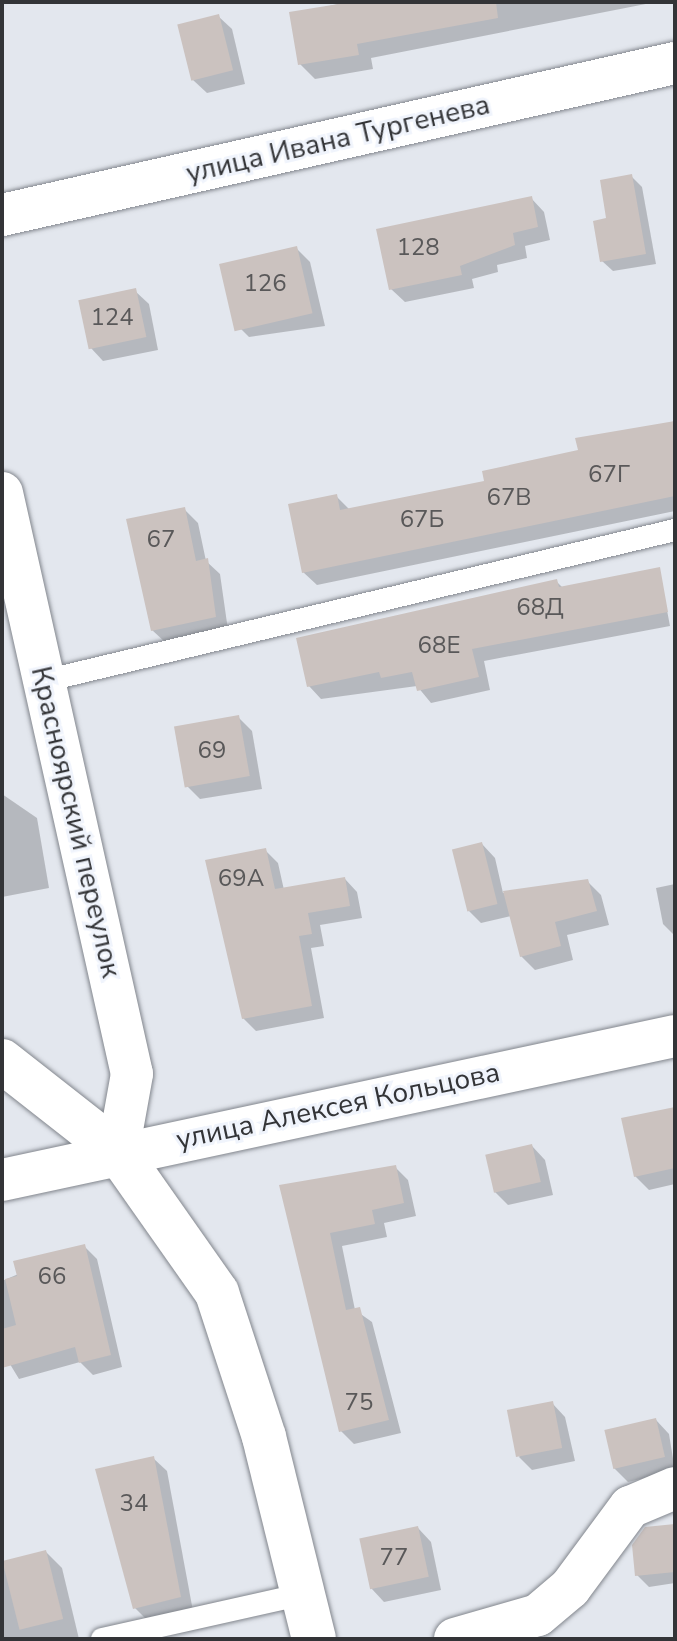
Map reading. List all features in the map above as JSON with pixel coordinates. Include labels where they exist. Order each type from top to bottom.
[{"type":"main road","points":[[2,1061],[118,1152],[217,1293],[314,1639]]},
{"type":"street","name":"улица Ивана Тургенева","points":[[2,215],[675,63]]},
{"type":"street","name":"Красноярский переулок","points":[[2,493],[132,1074],[118,1152]]},
{"type":"street","name":"улица Алексея Кольцова","points":[[2,1180],[118,1152],[675,1036]]},
{"type":"street","points":[[455,1639],[538,1615],[570,1588],[630,1507],[675,1488]]},
{"type":"lane","points":[[44,681],[675,530]]},
{"type":"lane","points":[[102,1639],[303,1594]]},
{"type":"building","points":[[351,2],[496,2],[498,18],[357,44],[359,55],[298,65],[289,12]]},
{"type":"building","points":[[219,14],[233,70],[191,81],[177,24]]},
{"type":"building","points":[[632,174],[646,254],[600,262],[593,221],[606,218],[600,180]]},
{"type":"building","points":[[532,196],[538,227],[513,233],[515,245],[460,266],[462,275],[389,290],[376,229]]},
{"type":"building","points":[[297,246],[313,313],[235,331],[219,264]]},
{"type":"building","points":[[136,288],[146,337],[89,349],[78,300]]},
{"type":"building","points":[[675,421],[675,496],[302,573],[288,504],[337,494],[340,510],[484,481],[482,471],[578,450],[575,438]]},
{"type":"building","points":[[185,507],[196,561],[208,558],[216,617],[151,631],[126,519]]},
{"type":"building","points":[[660,567],[668,612],[472,649],[479,677],[417,691],[412,672],[381,678],[379,672],[307,687],[296,638],[557,579],[559,587]]},
{"type":"building","points":[[239,715],[250,776],[185,788],[174,726]]},
{"type":"building","points":[[482,842],[497,904],[467,912],[452,849]]},
{"type":"building","points":[[266,848],[275,889],[345,877],[350,906],[308,913],[312,934],[299,936],[312,1006],[242,1019],[205,860]]},
{"type":"building","points":[[588,879],[597,911],[555,922],[561,946],[520,957],[503,891]]},
{"type":"building","points":[[675,1107],[675,1168],[634,1177],[621,1118]]},
{"type":"building","points":[[532,1144],[541,1182],[494,1193],[485,1155]]},
{"type":"building","points":[[396,1165],[404,1203],[372,1210],[375,1224],[330,1233],[346,1310],[360,1307],[389,1420],[339,1432],[279,1185]]},
{"type":"building","points":[[85,1244],[111,1355],[79,1363],[75,1347],[2,1368],[2,1329],[16,1325],[5,1279],[17,1276],[13,1261]]},
{"type":"building","points":[[553,1401],[562,1448],[516,1457],[507,1410]]},
{"type":"building","points":[[656,1418],[665,1457],[613,1469],[604,1430]]},
{"type":"building","points":[[154,1456],[181,1597],[133,1609],[95,1469]]},
{"type":"building","points":[[675,1524],[675,1572],[635,1576],[632,1545],[645,1527]]},
{"type":"building","points":[[418,1526],[429,1577],[370,1589],[359,1538]]},
{"type":"building","points":[[46,1550],[63,1619],[20,1630],[2,1561]]}]
